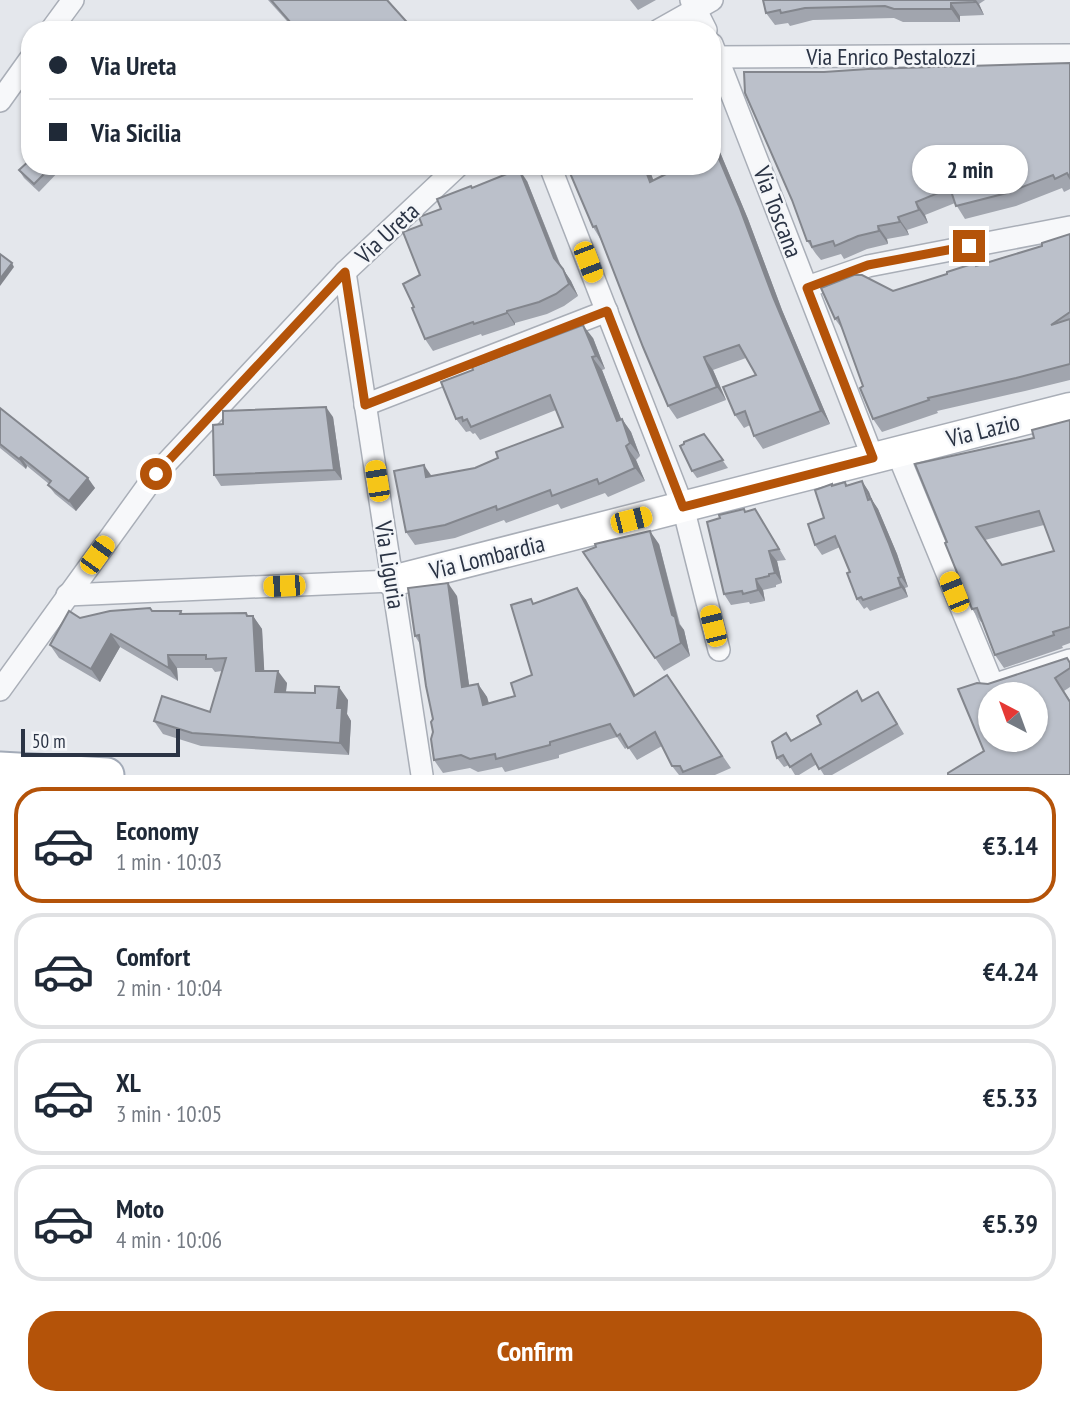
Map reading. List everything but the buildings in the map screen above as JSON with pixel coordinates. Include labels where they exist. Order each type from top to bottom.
[{"type":"main road","points":[[0,769],[107,775]]},
{"type":"street","points":[[58,21],[73,0]]},
{"type":"street","points":[[673,21],[700,3],[704,21]]},
{"type":"street","name":"Via Enrico Pestalozzi","points":[[721,52],[1070,55]]},
{"type":"street","name":"Via Toscana","points":[[721,70],[807,288],[993,685],[1070,660]]},
{"type":"street","points":[[0,101],[21,72]]},
{"type":"street","name":"Via Ureta","points":[[0,690],[156,474],[345,272],[448,175]]},
{"type":"street","points":[[554,175],[683,507],[719,650]]},
{"type":"street","points":[[807,288],[868,265],[1070,227]]},
{"type":"street","name":"Via Liguria","points":[[345,272],[422,775]]},
{"type":"street","points":[[365,405],[607,311]]},
{"type":"street","name":"Via Lazio","points":[[885,455],[1070,408]]},
{"type":"street","name":"Via Lombardia","points":[[67,595],[392,582],[885,455]]},
{"type":"route","points":[[156,474],[345,272],[365,405],[607,311],[683,507],[873,458],[807,288],[868,265],[969,246]]}]
